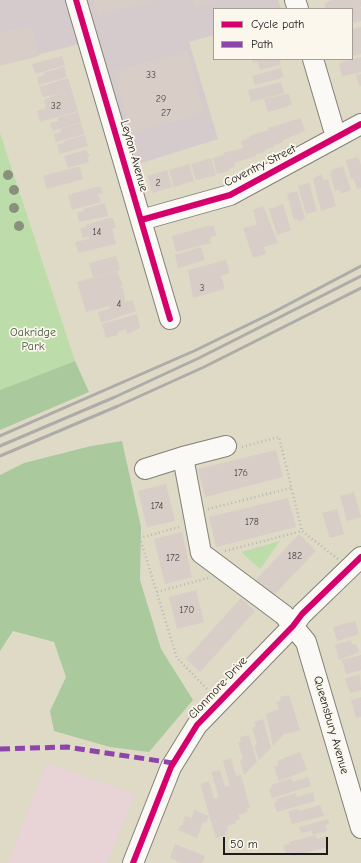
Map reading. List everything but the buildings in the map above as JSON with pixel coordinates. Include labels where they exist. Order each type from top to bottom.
[{"type":"street","name":"Leyton Avenue","points":[[76,0],[170,319]]},
{"type":"street","points":[[313,60],[336,137]]},
{"type":"street","name":"Coventry Street","points":[[141,220],[230,195],[288,165],[361,124]]},
{"type":"street","points":[[145,469],[183,457],[231,448]]},
{"type":"street","points":[[183,457],[201,553],[205,556]]},
{"type":"street","name":"Queensbury Avenue","points":[[205,556],[284,615],[306,642],[361,828]]},
{"type":"street","name":"Clonmore Drive","points":[[133,863],[171,767],[197,725],[293,626],[302,614],[361,557]]},
{"type":"path","points":[[231,448],[278,438],[302,531],[339,560]]},
{"type":"path","points":[[209,691],[177,658],[140,538],[194,518],[291,488]]},
{"type":"path","points":[[205,556],[302,531]]},
{"type":"path","points":[[157,592],[228,573]]},
{"type":"shaded area","points":[[0,0],[278,0],[281,8],[213,8],[213,35],[189,42],[218,139],[135,165],[94,40],[0,65]]},
{"type":"shaded area","points":[[46,763],[135,794],[107,863],[8,863]]},
{"type":"green space","name":"Oakridge Park","points":[[0,133],[75,361],[0,390]]},
{"type":"green space","points":[[75,361],[89,392],[0,430],[0,390]]},
{"type":"green space","points":[[122,441],[141,527],[140,580],[161,649],[193,700],[149,752],[110,747],[54,731],[50,711],[66,677],[54,642],[13,631],[0,651],[0,475],[24,463],[91,446]]},
{"type":"green space","points":[[280,541],[260,569],[241,552]]},
{"type":"railway","points":[[0,436],[194,351],[270,314],[361,266]]},
{"type":"railway","points":[[0,446],[115,397],[199,358],[361,276]]},
{"type":"railway","points":[[0,456],[118,406],[204,367],[361,288]]},
{"type":"marked path","points":[[0,749],[67,747],[173,763]]},
{"type":"cycle path","points":[[76,0],[170,319]]},
{"type":"cycle path","points":[[141,220],[230,195],[361,124]]},
{"type":"cycle path","points":[[133,863],[171,767],[197,725],[293,626],[302,614],[361,557]]}]
